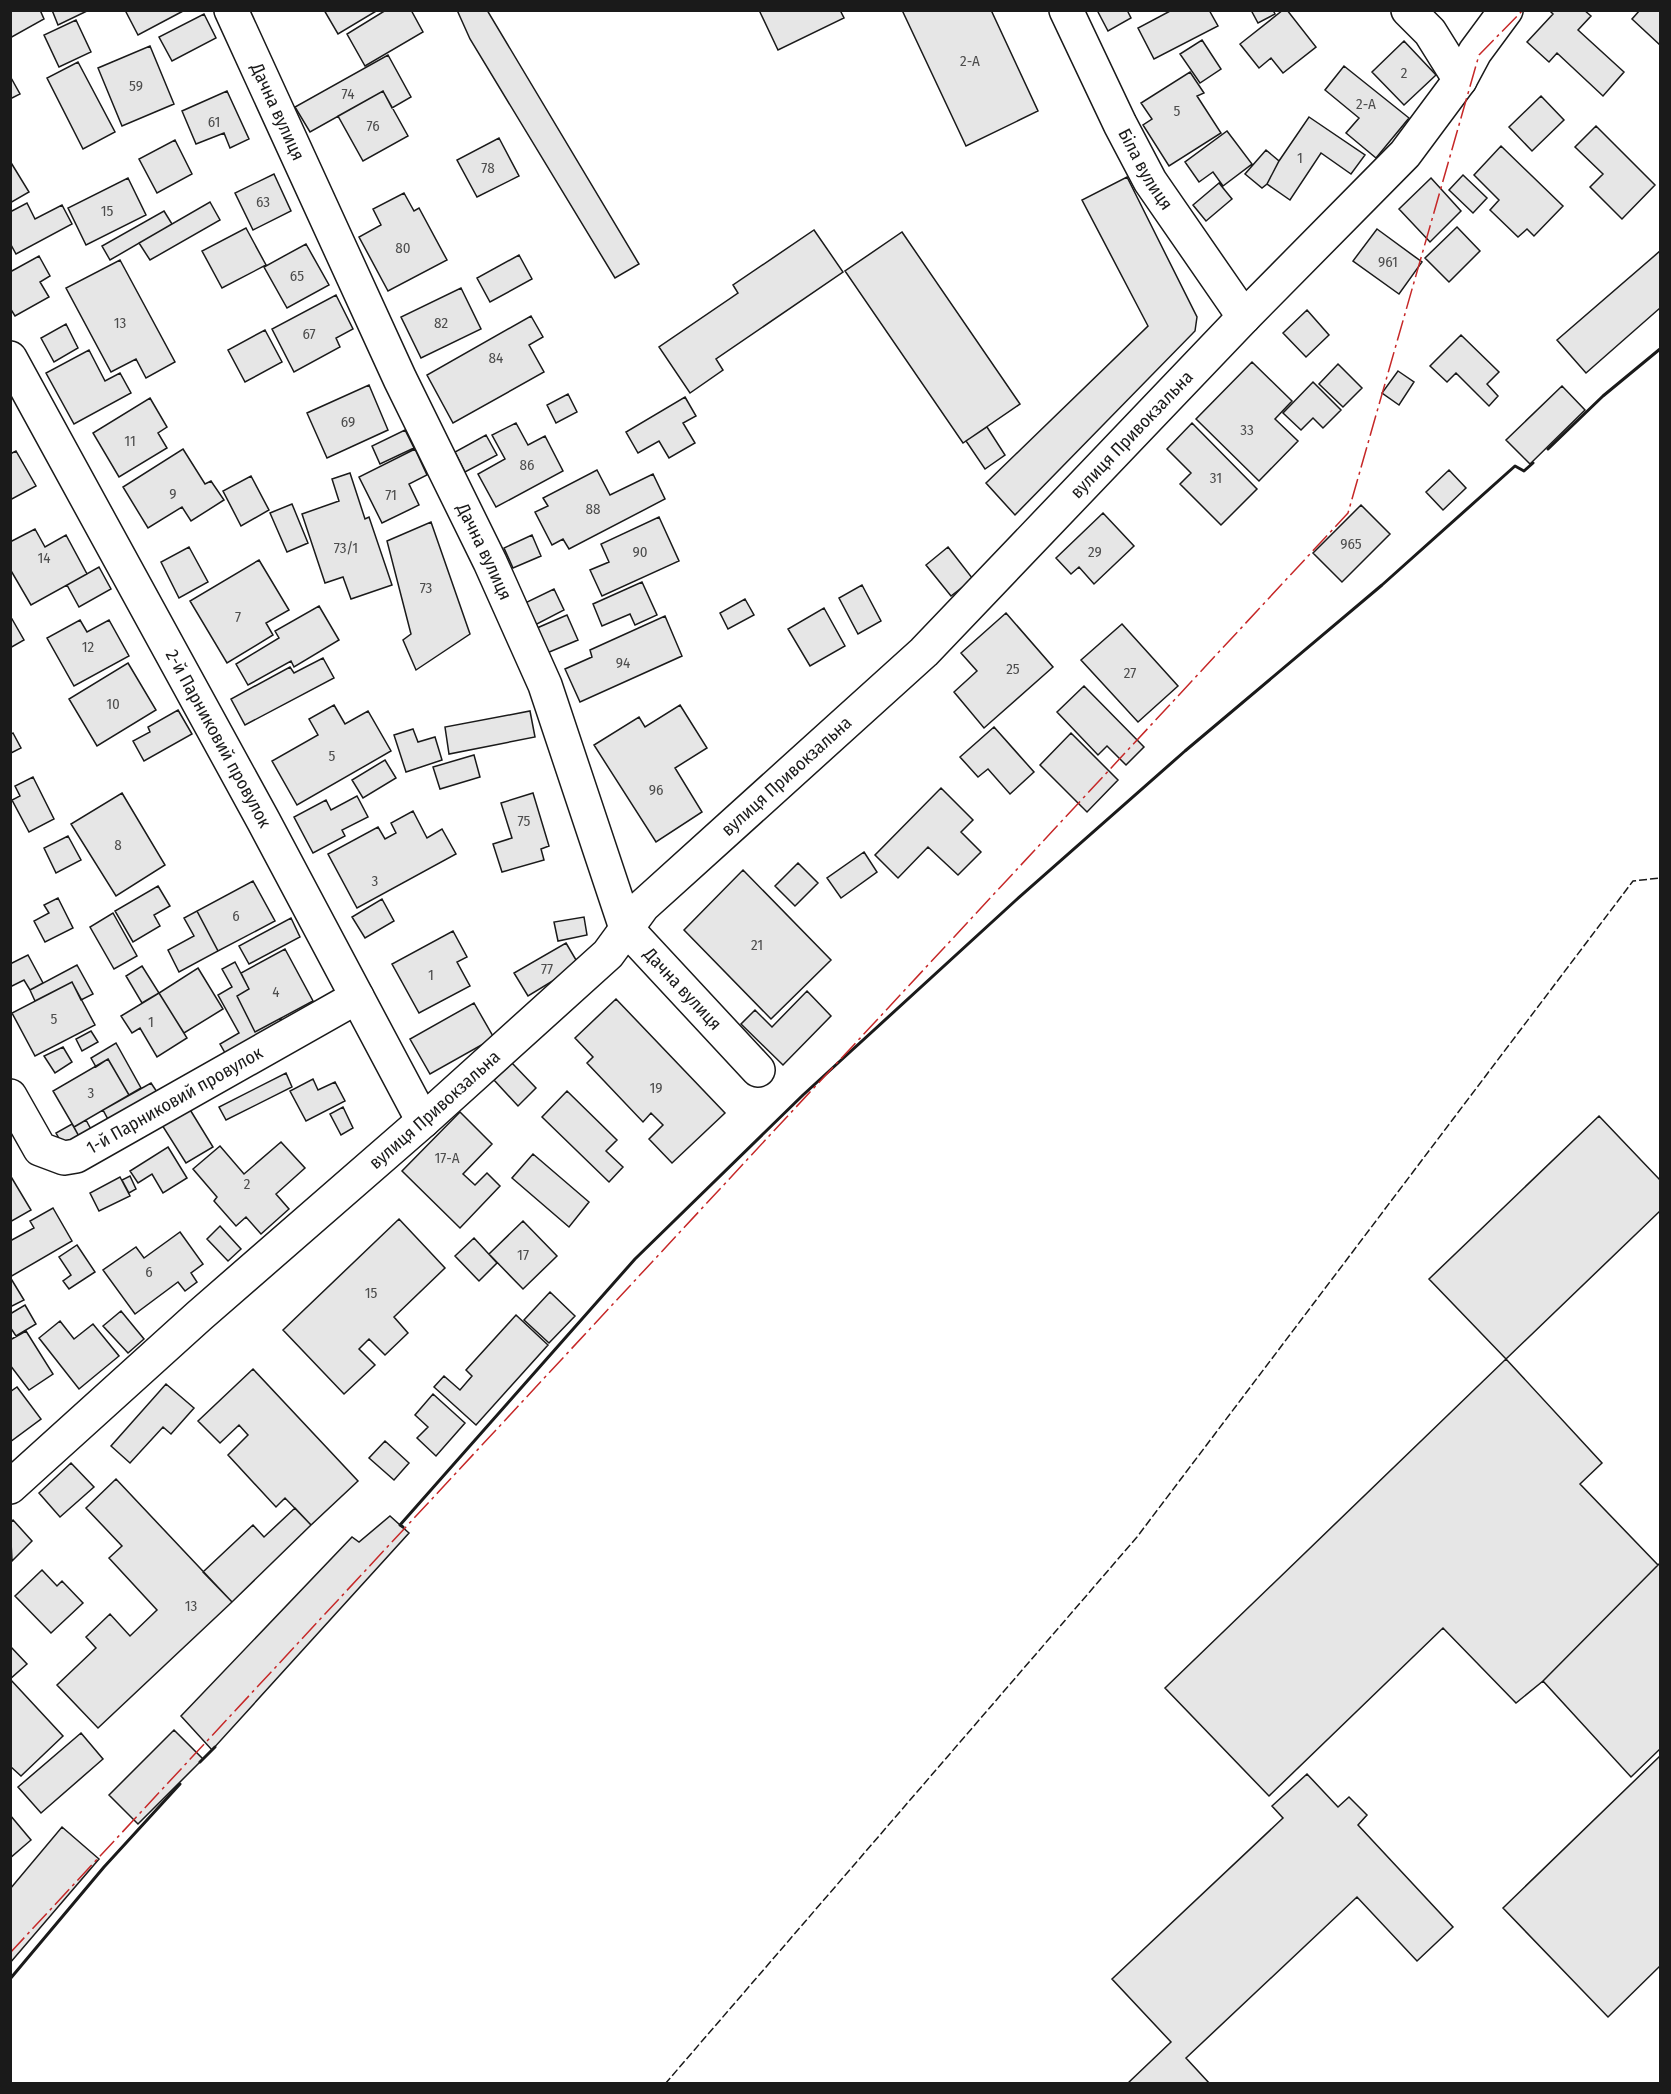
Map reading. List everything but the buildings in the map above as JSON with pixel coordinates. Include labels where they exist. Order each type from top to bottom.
[{"type":"street","name":"Дачна вулиця","points":[[231,10],[400,379],[490,562],[545,685],[626,928],[758,1071]]},
{"type":"street","name":"Біла вулиця","points":[[1066,10],[1150,181],[1244,317]]},
{"type":"street","points":[[1408,10],[1430,32],[1460,80]]},
{"type":"street","name":"вулиця Привокзальна","points":[[10,1486],[199,1316],[423,1121],[608,954],[643,906],[924,652],[1244,317],[1405,154],[1460,80],[1475,52],[1506,10]]},
{"type":"street","name":"2-й Парниковий провулок","points":[[10,358],[263,820],[423,1121]]},
{"type":"street","name":"1-й Парниковий провулок","points":[[10,1096],[40,1149],[64,1158],[76,1156],[357,997]]},
{"type":"fence","points":[[665,2084],[1137,1537],[1633,881],[1660,878]]},
{"type":"wall","points":[[1548,449],[1603,396],[1660,349]]},
{"type":"wall","points":[[403,1527],[400,1525],[635,1259],[803,1095],[1015,901],[1185,751],[1382,585],[1515,466],[1524,471],[1533,463]]},
{"type":"wall","points":[[200,1762],[215,1747]]},
{"type":"wall","points":[[10,1979],[104,1867],[180,1784]]},
{"type":"power","points":[[10,1953],[1348,513],[1479,55],[1523,10]]}]
